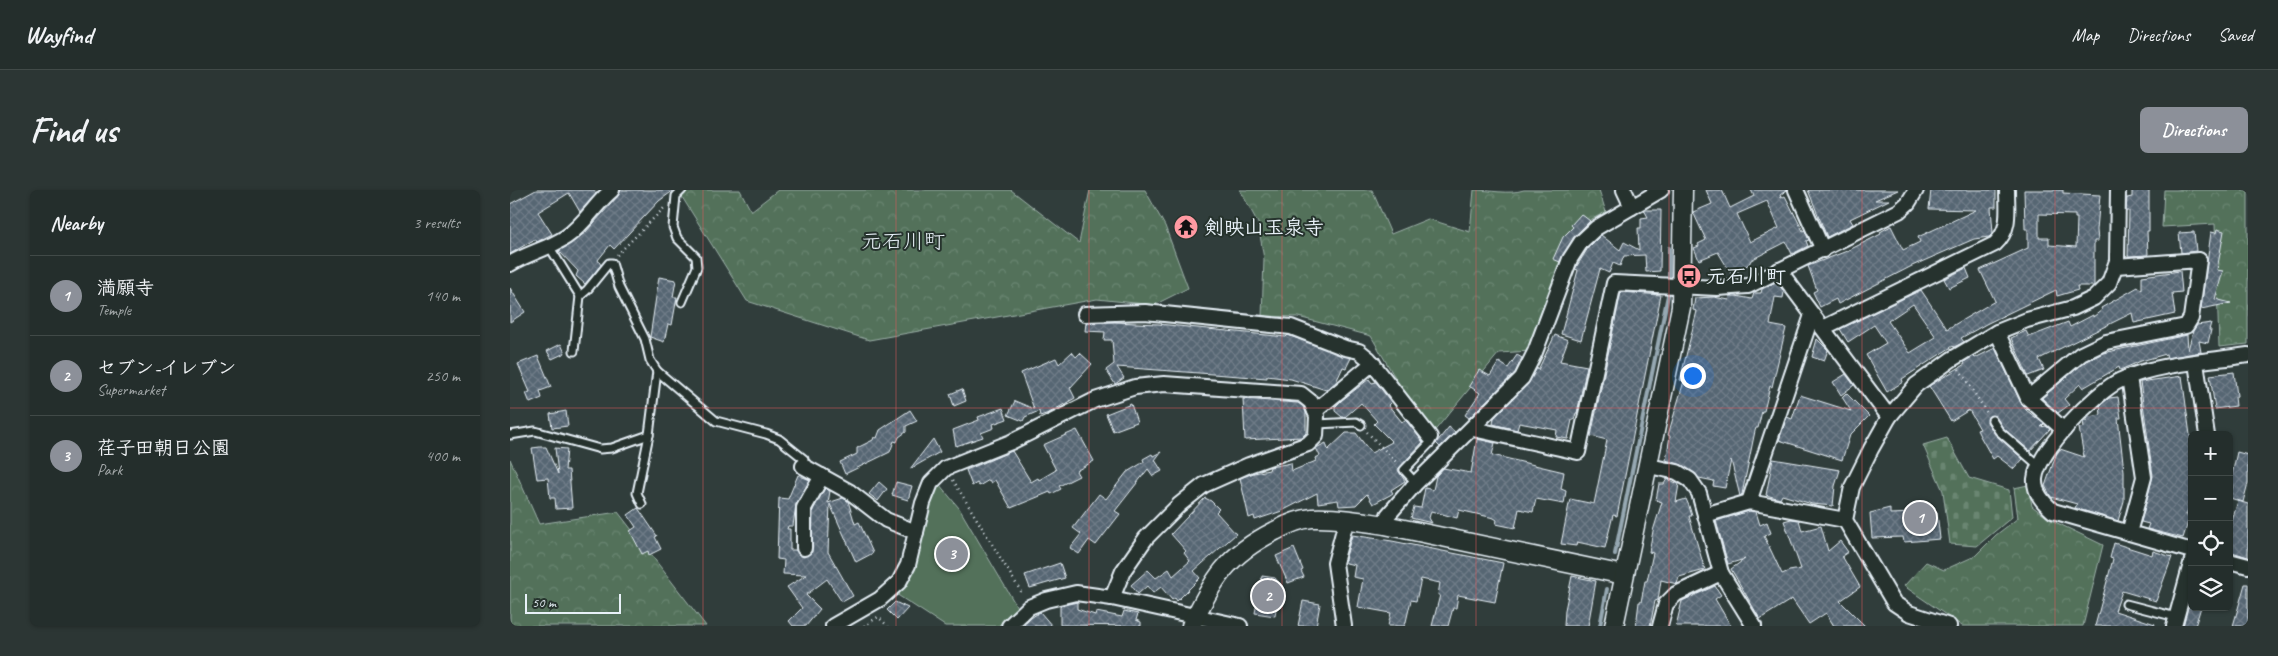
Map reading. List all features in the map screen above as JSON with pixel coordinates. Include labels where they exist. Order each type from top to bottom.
[{"type":"street","points":[[510,264],[549,246],[581,225],[612,190]]},
{"type":"street","points":[[1624,190],[1632,207]]},
{"type":"street","points":[[1385,525],[1388,514],[1416,483],[1473,429],[1522,378],[1535,352],[1570,259],[1581,242],[1596,228],[1662,190]]},
{"type":"street","points":[[1614,626],[1681,307],[1682,190]]},
{"type":"street","points":[[1796,190],[1823,250]]},
{"type":"street","points":[[1473,429],[1578,452],[1614,283],[1682,287],[1748,286],[1899,211],[1908,204],[1916,190]]},
{"type":"street","points":[[1823,328],[1995,244],[2004,236],[2006,228],[2007,190]]},
{"type":"street","points":[[1949,626],[1909,613],[1894,603],[1845,520],[1852,487],[1870,449],[1889,417],[1916,385],[1954,362],[1997,332],[2026,320],[2073,308],[2094,298],[2109,283],[2116,266],[2118,190]]},
{"type":"street","points":[[2028,398],[2081,354],[2106,342],[2186,326],[2191,318],[2199,260],[2116,266]]},
{"type":"street","points":[[1779,270],[1889,417]]},
{"type":"street","points":[[1085,314],[1145,312],[1291,327],[1344,348],[1359,351],[1373,363],[1430,437]]},
{"type":"street","points":[[1749,502],[1812,315]]},
{"type":"street","points":[[1997,332],[2028,398],[2064,430]]},
{"type":"street","points":[[2188,550],[2053,512],[2042,500],[2038,491],[2035,480],[2038,465],[2064,430],[2092,400],[2119,380],[2196,363],[2248,355]]},
{"type":"street","points":[[1316,418],[1373,363]]},
{"type":"street","points":[[2196,363],[2206,431]]},
{"type":"street","points":[[2129,377],[2144,477],[2129,533]]},
{"type":"street","points":[[833,626],[880,599],[899,582],[908,565],[923,503],[931,483],[946,468],[1011,442],[1095,400],[1135,387],[1164,384],[1301,394],[1311,402],[1316,418],[1316,436],[1308,444],[1249,465],[1204,485],[1179,505],[1146,538],[1123,571],[1112,598]]},
{"type":"street","points":[[803,466],[850,492],[886,520],[916,532]]},
{"type":"street","points":[[1649,466],[1676,472],[1690,480],[1699,493],[1722,573],[1754,626]]},
{"type":"street","points":[[804,548],[804,508],[822,476]]},
{"type":"street","points":[[1705,515],[1749,502],[1845,520]]},
{"type":"street","points":[[1193,621],[1215,579],[1235,555],[1256,541],[1287,525],[1311,518],[1350,519],[1385,525],[1624,575]]},
{"type":"street","points":[[1344,626],[1335,564],[1344,529],[1350,519]]},
{"type":"street","points":[[2233,562],[2248,566]]},
{"type":"street","points":[[2175,621],[2190,566]]},
{"type":"street","points":[[1660,626],[1666,604],[1676,594],[1722,573]]},
{"type":"street","points":[[1010,626],[1029,607],[1046,600],[1076,593],[1112,598],[1193,621],[1240,626]]},
{"type":"lane","points":[[682,190],[676,196],[673,227],[677,238],[696,257],[697,267],[682,302]]},
{"type":"lane","points":[[549,246],[580,296],[574,351]]},
{"type":"lane","points":[[580,296],[609,263],[612,263],[619,287],[645,339],[650,360],[657,371],[716,421],[779,439],[804,459],[803,466]]},
{"type":"lane","points":[[642,504],[637,493],[649,435],[657,371]]},
{"type":"lane","points":[[1316,418],[1356,422],[1361,425]]},
{"type":"lane","points":[[1992,420],[1999,431],[2038,465]]},
{"type":"lane","points":[[510,435],[535,431],[600,449],[612,448],[649,435]]},
{"type":"lane","points":[[1416,483],[1404,470],[1432,442],[1430,437]]},
{"type":"lane","points":[[2126,604],[2175,621]]},
{"type":"path","points":[[612,263],[618,252],[676,196]]},
{"type":"path","points":[[1954,362],[1992,420]]},
{"type":"path","points":[[1361,425],[1404,470]]},
{"type":"path","points":[[946,468],[1029,607]]},
{"type":"path","points":[[864,626],[878,617],[888,626]]},
{"type":"green space","points":[[689,190],[740,190],[751,211],[778,190],[1011,190],[1079,243],[1090,190],[1145,190],[1165,226],[1188,288],[1154,305],[1097,299],[869,340],[747,301],[682,197]]},
{"type":"green space","points":[[1240,190],[1372,190],[1391,234],[1428,219],[1470,232],[1474,190],[1505,192],[1524,190],[1599,190],[1606,212],[1586,222],[1561,262],[1531,351],[1499,353],[1432,434],[1412,407],[1371,336],[1298,317],[1262,316],[1264,259],[1258,223]]},
{"type":"green space","points":[[2164,190],[2248,190],[2248,344],[2219,347],[2215,224],[2162,227]]},
{"type":"green space","points":[[1947,438],[1969,478],[2009,490],[2012,517],[1977,546],[1950,544],[1943,491],[1923,445]]},
{"type":"green space","points":[[510,459],[539,524],[618,512],[706,626],[510,626]]},
{"type":"green space","points":[[939,484],[959,508],[1017,607],[998,626],[945,626],[896,594],[908,581],[914,569],[929,508]]},
{"type":"green space","points":[[2028,485],[2032,506],[2049,519],[2103,545],[2083,626],[1962,626],[1904,586],[1926,562],[1944,570],[1975,556],[1996,535],[2018,518],[2014,488]]},
{"type":"building","points":[[536,190],[594,190],[596,194],[580,212],[569,193],[538,212],[552,234],[537,242],[535,239],[510,254],[510,204]]},
{"type":"building","points":[[621,190],[674,190],[659,201],[614,249],[610,245],[598,260],[601,265],[585,284],[576,276],[578,271],[559,251],[585,233],[618,196]]},
{"type":"building","points":[[1706,190],[1722,190],[1730,208],[1754,196],[1751,190],[1787,190],[1780,195],[1781,198],[1785,196],[1803,231],[1805,230],[1809,240],[1806,241],[1808,246],[1792,254],[1786,242],[1751,260],[1749,264],[1732,275],[1718,252],[1699,260],[1694,248],[1706,240],[1693,212],[1712,204]],"holes":[[[1767,201],[1779,228],[1750,242],[1737,214]]]},
{"type":"building","points":[[1808,190],[1898,190],[1875,200],[1889,200],[1850,219],[1853,224],[1827,237]]},
{"type":"building","points":[[1931,190],[1996,190],[1996,207],[1991,207],[1993,233],[1989,237],[1974,239],[1912,266],[1838,304],[1836,299],[1820,307],[1813,292],[1817,290],[1808,266],[1847,251],[1881,234],[1880,232],[1891,226],[1903,250],[1920,242],[1918,237],[1976,210],[1929,209]]},
{"type":"building","points":[[2024,190],[2063,190],[2063,193],[2100,195],[2098,241],[2094,241],[2094,286],[2077,286],[2078,290],[2057,296],[2056,290],[1986,324],[1961,338],[1964,342],[1953,346],[1902,379],[1903,382],[1887,392],[1866,355],[1886,343],[1874,325],[1848,342],[1840,329],[1921,290],[1947,329],[1995,301],[1980,270],[2028,248],[2028,229],[2025,229]],"holes":[[[2039,214],[2075,215],[2075,218],[2077,218],[2076,247],[2049,245],[2049,238],[2039,238]],[[1913,304],[1936,337],[1910,353],[1888,321]]]},
{"type":"building","points":[[2132,190],[2149,190],[2148,255],[2128,256],[2129,211],[2126,211],[2127,198],[2132,197]]},
{"type":"building","points":[[1644,210],[1661,210],[1660,271],[1646,272],[1645,255],[1624,256],[1620,266],[1613,263],[1609,273],[1600,269],[1581,340],[1561,334],[1578,270],[1575,269],[1588,248],[1601,235],[1620,250],[1624,242],[1639,250],[1638,228],[1641,228],[1641,218],[1648,217]]},
{"type":"building","points":[[1581,214],[1590,221],[1574,237],[1560,262],[1553,259],[1563,237],[1573,227],[1571,225]]},
{"type":"building","points":[[2217,229],[2224,231],[2217,270],[2223,271],[2215,299],[2231,303],[2201,309],[2211,232],[2216,233]]},
{"type":"building","points":[[2194,232],[2196,251],[2181,253],[2179,233]]},
{"type":"building","points":[[1966,268],[1970,278],[1949,288],[1944,279]]},
{"type":"building","points":[[2180,271],[2182,292],[2172,293],[2175,314],[2134,323],[2132,313],[2039,359],[2044,370],[2028,376],[2011,338],[2026,331],[2029,337],[2068,322],[2070,327],[2093,315],[2093,317],[2102,310],[2101,308],[2138,287],[2142,290],[2142,276]]},
{"type":"building","points":[[659,277],[676,280],[673,297],[677,297],[672,325],[668,324],[664,342],[650,337]]},
{"type":"building","points":[[1778,283],[1784,292],[1783,298],[1775,297],[1770,325],[1786,328],[1772,387],[1770,386],[1764,411],[1762,411],[1758,428],[1755,431],[1740,496],[1731,460],[1725,488],[1713,486],[1714,481],[1699,478],[1682,465],[1666,460],[1670,436],[1668,435],[1684,381],[1680,380],[1697,311],[1693,310],[1695,298],[1714,297],[1729,300],[1730,296],[1736,296],[1752,299],[1754,293],[1761,293],[1762,289]]},
{"type":"building","points":[[510,288],[525,312],[510,322]]},
{"type":"building","points":[[1621,292],[1661,295],[1617,516],[1613,515],[1605,548],[1577,542],[1576,546],[1561,544],[1570,499],[1594,504],[1607,440],[1591,436]]},
{"type":"building","points":[[1086,323],[1158,324],[1286,337],[1288,335],[1351,358],[1346,368],[1343,367],[1336,382],[1326,390],[1291,379],[1267,376],[1267,378],[1117,367],[1124,378],[1115,384],[1106,370],[1114,364],[1112,340],[1104,340],[1105,332],[1085,331]]},
{"type":"building","points":[[2211,323],[2208,343],[2199,341],[2201,352],[2167,358],[2166,354],[2141,361],[2120,370],[2119,367],[2083,388],[2080,384],[2064,399],[2069,405],[2058,413],[2042,398],[2083,363],[2103,353],[2187,335],[2188,350],[2193,331],[2197,325]]},
{"type":"building","points":[[1555,335],[1568,340],[1560,361],[1587,366],[1577,413],[1574,420],[1572,420],[1568,439],[1556,437],[1557,430],[1519,423],[1517,430],[1493,424],[1494,418],[1528,384],[1537,368],[1538,370]]},
{"type":"building","points":[[1817,339],[1828,350],[1824,361],[1812,357]]},
{"type":"building","points":[[561,344],[565,353],[552,359],[547,351]]},
{"type":"building","points":[[1995,348],[2021,403],[2026,410],[2044,424],[2041,427],[2046,426],[2050,429],[2030,451],[2003,428],[1995,416],[1989,416],[1987,422],[1995,434],[2023,459],[2014,469],[1997,456],[1993,459],[1977,430],[1980,429],[1969,410],[1951,421],[1929,386],[1965,364],[1964,362],[1973,356],[1975,358]]},
{"type":"building","points":[[1072,352],[1076,357],[1080,353],[1092,364],[1070,388],[1075,398],[1049,413],[1040,416],[1039,411],[1025,417],[1023,421],[1008,415],[1015,401],[1034,409],[1021,373],[1056,358],[1059,364]]},
{"type":"building","points":[[1517,355],[1522,358],[1515,373],[1469,418],[1465,415],[1480,393],[1469,386],[1479,370],[1490,376],[1499,362],[1508,368]]},
{"type":"building","points":[[538,356],[551,387],[540,391],[542,398],[530,403],[526,393],[530,392],[518,364]]},
{"type":"building","points":[[2234,372],[2237,396],[2235,397],[2236,406],[2215,409],[2210,375]]},
{"type":"building","points":[[1846,374],[1854,385],[1841,395],[1833,382]]},
{"type":"building","points":[[2182,376],[2189,431],[2188,509],[2186,515],[2188,516],[2188,522],[2183,538],[2147,529],[2149,524],[2141,522],[2153,476],[2140,382]]},
{"type":"building","points":[[1369,379],[1372,383],[1376,382],[1391,402],[1388,405],[1402,422],[1405,420],[1408,423],[1423,442],[1398,470],[1405,481],[1391,490],[1393,493],[1373,504],[1367,494],[1356,505],[1339,506],[1338,500],[1318,503],[1317,493],[1282,511],[1255,520],[1254,516],[1249,518],[1240,478],[1269,470],[1270,467],[1291,463],[1292,471],[1316,461],[1315,458],[1320,456],[1316,448],[1326,443],[1328,450],[1346,433],[1356,433],[1371,453],[1392,442],[1374,424],[1377,421],[1361,403],[1345,417],[1342,417],[1335,411],[1335,407],[1342,400]]},
{"type":"building","points":[[962,389],[966,401],[954,406],[950,394]]},
{"type":"building","points":[[1846,393],[1869,416],[1850,435],[1842,460],[1779,440],[1787,417],[1792,419],[1800,395],[1851,411],[1842,397]]},
{"type":"building","points":[[2118,397],[2121,418],[2118,418],[2124,471],[2124,501],[2118,521],[2075,508],[2077,504],[2051,497],[2045,486],[2060,449],[2084,457],[2079,428],[2084,427],[2083,422],[2088,417],[2101,415],[2100,406],[2109,398]]},
{"type":"building","points":[[1243,399],[1298,403],[1304,407],[1306,413],[1306,433],[1302,437],[1245,440]]},
{"type":"building","points":[[1131,404],[1137,422],[1113,431],[1106,414]]},
{"type":"building","points":[[1003,408],[1007,419],[993,424],[994,428],[981,433],[983,437],[956,446],[953,430],[979,420],[978,417]]},
{"type":"building","points":[[910,410],[917,421],[906,426],[906,432],[899,437],[897,442],[894,441],[890,452],[845,474],[840,462],[857,454],[857,448],[873,440],[874,437],[877,438],[880,430]]},
{"type":"building","points":[[566,411],[568,426],[552,428],[550,414]]},
{"type":"building","points":[[1449,427],[1455,432],[1440,447],[1436,443]]},
{"type":"building","points":[[1077,430],[1094,461],[1076,471],[1079,476],[1059,486],[1061,489],[1011,508],[995,480],[991,483],[989,480],[979,486],[977,483],[972,486],[966,470],[1012,451],[1031,482],[1038,478],[1039,480],[1056,470],[1043,445]]},
{"type":"building","points":[[933,439],[940,452],[910,469]]},
{"type":"building","points":[[1477,439],[1495,443],[1492,455],[1564,472],[1561,489],[1566,491],[1564,504],[1536,499],[1533,512],[1519,509],[1515,528],[1496,524],[1497,520],[1494,518],[1459,510],[1457,518],[1431,511],[1429,518],[1432,523],[1411,518],[1414,507],[1421,508],[1425,488],[1433,490],[1436,476],[1443,468],[1471,473]]},
{"type":"building","points":[[546,447],[558,474],[555,448],[567,449],[565,470],[569,470],[572,508],[556,509],[555,498],[550,498],[548,478],[537,479],[532,448]]},
{"type":"building","points":[[1161,452],[1155,460],[1162,471],[1153,476],[1148,469],[1115,511],[1120,514],[1096,545],[1089,540],[1079,554],[1070,548],[1081,534],[1073,528],[1099,494],[1106,499],[1127,472],[1144,462],[1143,459]]},
{"type":"building","points":[[2237,452],[2248,455],[2248,483],[2243,502],[2233,499],[2233,470]]},
{"type":"building","points":[[1773,459],[1840,470],[1835,486],[1833,506],[1812,504],[1782,495],[1780,499],[1766,495]]},
{"type":"building","points":[[798,475],[810,480],[796,504],[793,526],[788,526],[787,529],[790,529],[790,550],[796,550],[799,555],[804,557],[812,552],[813,510],[825,488],[830,491],[828,503],[843,498],[848,501],[855,524],[859,522],[873,553],[856,562],[830,504],[828,552],[853,596],[842,602],[827,579],[806,595],[820,609],[806,626],[793,626],[789,621],[802,608],[787,587],[806,575],[783,574],[784,560],[777,559],[779,498],[788,499]]},
{"type":"building","points":[[1667,479],[1679,484],[1676,502],[1686,499],[1689,506],[1692,516],[1689,516],[1705,570],[1679,577],[1677,584],[1661,580],[1658,600],[1655,601],[1650,626],[1636,626],[1639,602],[1641,602],[1645,581],[1647,581],[1653,553],[1649,552],[1653,531],[1662,502],[1656,500],[1659,484],[1664,484]]},
{"type":"building","points":[[879,482],[887,489],[878,501],[869,494]]},
{"type":"building","points":[[896,482],[912,486],[908,500],[892,495]]},
{"type":"building","points":[[1205,498],[1219,509],[1216,512],[1236,534],[1194,571],[1200,578],[1177,601],[1175,598],[1172,600],[1161,587],[1153,593],[1147,586],[1138,594],[1131,585],[1148,570],[1156,578],[1169,569],[1173,576],[1190,561],[1184,553],[1186,551],[1171,534]]},
{"type":"building","points":[[2238,501],[2248,504],[2248,557],[2233,552],[2233,518]]},
{"type":"building","points":[[638,508],[657,536],[655,537],[661,549],[649,555],[648,551],[642,554],[630,531],[636,527],[628,515]]},
{"type":"building","points":[[1890,508],[1890,514],[1937,512],[1940,539],[1904,542],[1903,537],[1872,538],[1870,513]]},
{"type":"building","points":[[1749,511],[1756,512],[1760,525],[1767,522],[1771,533],[1764,536],[1782,574],[1801,569],[1784,521],[1791,519],[1799,520],[1802,531],[1821,526],[1828,551],[1840,541],[1848,552],[1842,556],[1860,587],[1840,601],[1865,626],[1834,626],[1826,613],[1809,624],[1792,599],[1760,619],[1731,569],[1745,559],[1728,564],[1716,521]]},
{"type":"building","points":[[1352,535],[1503,563],[1495,602],[1458,595],[1456,608],[1453,608],[1448,626],[1432,626],[1440,595],[1438,595],[1440,583],[1421,579],[1416,601],[1411,600],[1405,626],[1388,626],[1391,613],[1358,607],[1363,579],[1353,577],[1355,565],[1346,563],[1345,560]]},
{"type":"building","points":[[2114,543],[2152,555],[2153,551],[2172,557],[2156,601],[2122,591],[2115,611],[2155,624],[2154,626],[2095,626],[2113,559],[2110,558]]},
{"type":"building","points":[[1294,548],[1304,577],[1288,583],[1276,556]]},
{"type":"building","points":[[1060,563],[1065,578],[1030,588],[1025,575]]},
{"type":"building","points":[[1262,576],[1275,578],[1282,586],[1264,594],[1278,596],[1275,616],[1255,613]]},
{"type":"building","points":[[1572,576],[1596,581],[1588,626],[1564,626],[1565,610]]},
{"type":"building","points":[[2245,584],[2248,584],[2248,626],[2233,626]]},
{"type":"building","points":[[1715,586],[1721,595],[1715,599],[1731,626],[1676,626],[1682,601]]},
{"type":"building","points":[[1303,601],[1320,604],[1316,626],[1298,626]]},
{"type":"building","points":[[895,602],[908,608],[897,620],[887,610]]},
{"type":"building","points":[[1077,602],[1077,609],[1095,615],[1096,612],[1122,617],[1124,611],[1138,614],[1136,620],[1141,622],[1141,626],[1060,625],[1060,606]]},
{"type":"building","points":[[2188,607],[2188,611],[2200,611],[2195,626],[2183,626]]},
{"type":"building","points":[[1040,612],[1052,626],[1023,626],[1029,619]]},
{"type":"waterway","points":[[1669,248],[1669,276]]},
{"type":"waterway","points":[[1615,554],[1668,295]]},
{"type":"waterway","points":[[1600,626],[1607,589]]},
{"type":"place","name":"剣映山玉泉寺","points":[[1186,227]]},
{"type":"place","name":"元石川町","points":[[1689,276]]},
{"type":"place","name":"満願寺","points":[[1920,518]]},
{"type":"place","name":"荏子田朝日公園","points":[[952,554]]},
{"type":"place","name":"セブン-イレブン","points":[[1268,596]]},
{"type":"district","name":"元石川町","points":[[903,241]]}]
